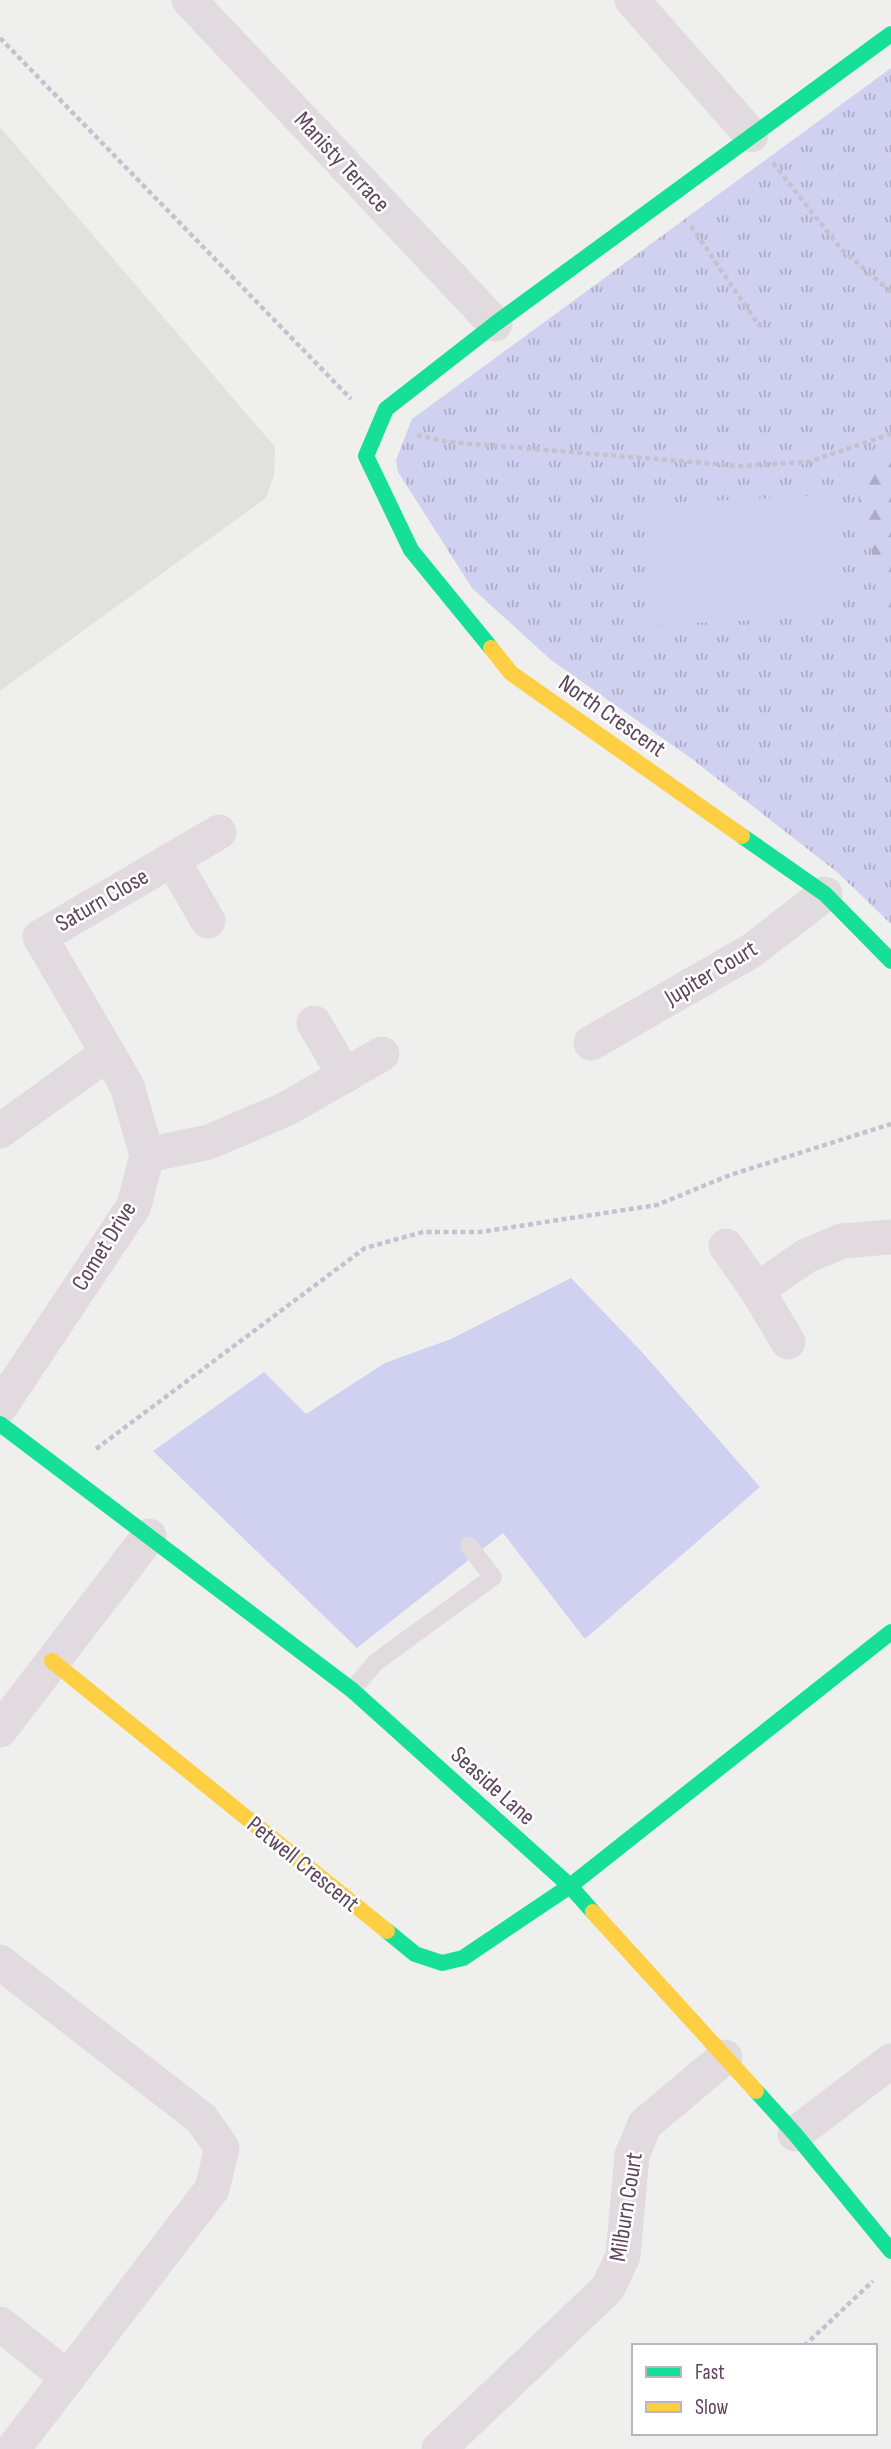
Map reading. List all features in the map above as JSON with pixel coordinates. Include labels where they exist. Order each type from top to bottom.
[{"type":"street","name":"Manisty Terrace","points":[[189,0],[495,324]]},
{"type":"street","points":[[632,0],[751,135]]},
{"type":"street","points":[[378,427],[386,409],[495,324],[891,34]]},
{"type":"street","name":"North Crescent","points":[[378,427],[366,456],[411,550],[511,673],[825,894],[891,961]]},
{"type":"street","name":"Saturn Close","points":[[147,1155],[127,1086],[40,937],[219,832]]},
{"type":"street","name":"Saturn Close","points":[[172,859],[208,921]]},
{"type":"street","name":"Jupiter Court","points":[[592,1043],[751,951],[825,894]]},
{"type":"street","points":[[314,1023],[345,1076]]},
{"type":"street","points":[[0,1131],[108,1053]]},
{"type":"street","points":[[147,1155],[209,1142],[286,1109],[382,1054]]},
{"type":"street","name":"Comet Drive","points":[[0,1407],[134,1206],[147,1155]]},
{"type":"street","points":[[757,1290],[806,1256],[842,1241],[891,1237]]},
{"type":"street","points":[[726,1246],[757,1290],[788,1342]]},
{"type":"street","name":"Seaside Lane","points":[[0,1424],[352,1690],[570,1886],[795,2134],[891,2251]]},
{"type":"street","points":[[0,1730],[149,1536]]},
{"type":"street","name":"Petwell Crescent","points":[[52,1661],[415,1954],[442,1963],[463,1958],[570,1886],[891,1632]]},
{"type":"street","points":[[0,1962],[202,2119],[222,2148],[212,2189],[13,2449]]},
{"type":"street","name":"Milburn Court","points":[[439,2449],[608,2288],[623,2256],[632,2155],[645,2124],[725,2057]]},
{"type":"street","points":[[795,2134],[891,2061]]},
{"type":"street","points":[[0,2323],[68,2378]]},
{"type":"lane","points":[[352,1690],[376,1662],[493,1577],[470,1546]]},
{"type":"path","points":[[0,38],[378,427],[449,442],[740,466],[808,462],[891,434]]},
{"type":"path","points":[[751,135],[842,249],[891,292]]},
{"type":"path","points":[[669,195],[760,327]]},
{"type":"path","points":[[65,1473],[365,1248],[423,1232],[480,1232],[657,1205],[730,1175],[891,1124]]},
{"type":"path","points":[[806,2344],[881,2273]]},
{"type":"shaded area","points":[[0,127],[275,447],[274,476],[266,498],[0,691]]},
{"type":"green space","points":[[891,68],[891,924],[837,872],[692,759],[551,660],[472,588],[398,472],[396,460],[412,419]]},
{"type":"green space","points":[[891,454],[891,628],[858,498],[870,456]]},
{"type":"green space","points":[[834,495],[840,616],[652,625],[647,504]]},
{"type":"green space","points":[[571,1278],[641,1351],[760,1487],[585,1639],[503,1533],[357,1648],[153,1451],[264,1372],[306,1414],[385,1363],[451,1339]]},
{"type":"traffic: fast","points":[[491,648],[411,550],[366,456],[386,409],[495,324],[891,34]]},
{"type":"traffic: fast","points":[[742,836],[825,894],[891,961]]},
{"type":"traffic: fast","points":[[0,1424],[352,1690],[570,1886],[593,1912]]},
{"type":"traffic: fast","points":[[387,1931],[415,1954],[442,1963],[463,1958],[570,1886],[891,1632]]},
{"type":"traffic: fast","points":[[756,2091],[891,2251]]},
{"type":"traffic: slow","points":[[491,648],[511,673],[742,836]]},
{"type":"traffic: slow","points":[[52,1661],[387,1931]]},
{"type":"traffic: slow","points":[[593,1912],[756,2091]]}]
